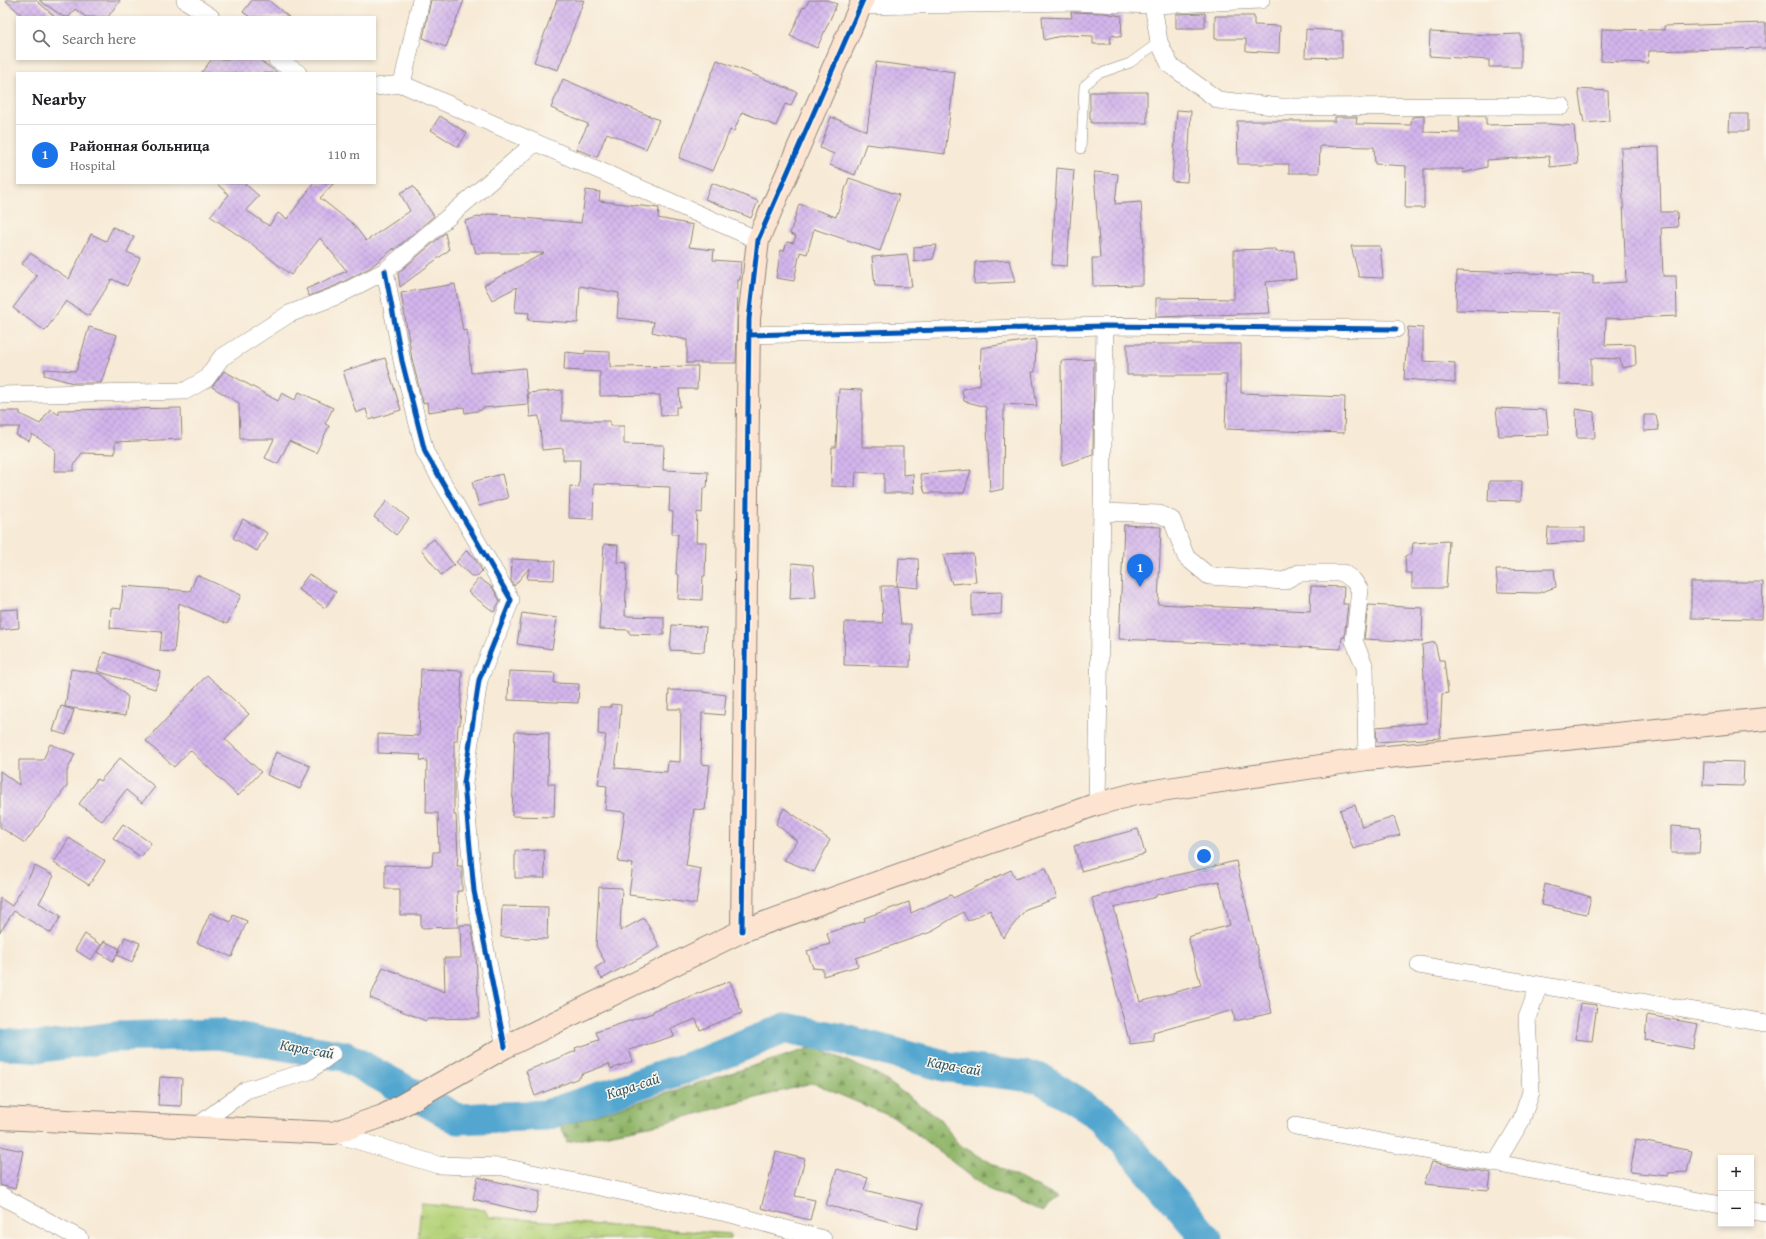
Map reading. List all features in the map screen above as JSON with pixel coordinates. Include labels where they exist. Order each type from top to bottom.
[{"type":"main road","points":[[742,931],[749,319],[758,240],[862,3]]},
{"type":"main road","points":[[0,1118],[333,1133],[383,1116],[505,1046],[742,931],[1097,804],[1135,794],[1367,759],[1766,720]]},
{"type":"street","points":[[185,0],[209,16]]},
{"type":"street","points":[[402,84],[421,0]]},
{"type":"street","points":[[862,3],[1070,2],[1153,5],[1261,0]]},
{"type":"street","points":[[1153,5],[1159,42],[1170,65],[1218,100],[1281,107],[1562,106]]},
{"type":"street","points":[[278,60],[296,72]]},
{"type":"street","points":[[376,87],[402,84],[758,240]]},
{"type":"street","points":[[0,394],[185,391],[206,379],[221,358],[290,314],[339,295],[385,271],[535,142]]},
{"type":"street","points":[[385,271],[402,361],[425,452],[511,600],[479,680],[464,783],[474,891],[505,1046]]},
{"type":"street","points":[[750,335],[1105,326],[1396,329]]},
{"type":"street","points":[[1097,804],[1105,326]]},
{"type":"street","points":[[1102,512],[1159,514],[1172,520],[1186,557],[1208,576],[1284,581],[1299,573],[1343,573],[1353,580],[1360,590],[1354,641],[1365,667],[1367,759]]},
{"type":"street","points":[[1419,965],[1766,1023]]},
{"type":"street","points":[[1496,1163],[1521,1121],[1531,1092],[1527,1018],[1539,985]]},
{"type":"street","points":[[196,1127],[246,1090],[309,1071],[332,1054]]},
{"type":"street","points":[[1295,1126],[1718,1204]]},
{"type":"street","points":[[333,1133],[438,1165],[503,1167],[730,1214],[823,1239]]},
{"type":"street","points":[[0,1195],[80,1239]]},
{"type":"street","points":[[1754,1211],[1766,1213]]},
{"type":"lane","points":[[1081,148],[1084,86],[1098,74],[1130,63],[1159,42]]},
{"type":"green space","points":[[814,1047],[877,1074],[940,1119],[958,1144],[1009,1173],[1057,1197],[1043,1212],[990,1191],[897,1119],[812,1083],[659,1124],[567,1142],[561,1126]]},
{"type":"green space","points":[[421,1204],[484,1209],[489,1217],[730,1234],[730,1239],[418,1239]]},
{"type":"building","points":[[5,0],[36,0],[54,16],[23,16]]},
{"type":"building","points":[[39,0],[120,0],[109,16],[85,16],[75,9],[70,16],[63,16]]},
{"type":"building","points":[[252,0],[268,0],[288,16],[249,16],[243,12]]},
{"type":"building","points":[[431,0],[464,0],[446,47],[423,38]]},
{"type":"building","points":[[557,0],[584,0],[558,70],[534,62]]},
{"type":"building","points":[[809,0],[827,0],[837,4],[817,48],[790,36],[803,7],[805,8]]},
{"type":"building","points":[[1071,12],[1104,13],[1122,16],[1121,37],[1111,35],[1110,44],[1093,44],[1093,36],[1065,35],[1044,40],[1042,17],[1072,18]]},
{"type":"building","points":[[1205,13],[1205,28],[1176,28],[1176,14]]},
{"type":"building","points":[[1215,16],[1254,16],[1254,25],[1280,26],[1279,53],[1246,51],[1246,39],[1215,39]]},
{"type":"building","points":[[1766,23],[1766,48],[1649,51],[1648,63],[1601,61],[1602,29],[1664,30],[1664,26]]},
{"type":"building","points":[[1306,29],[1342,31],[1342,58],[1305,57]]},
{"type":"building","points":[[1430,32],[1489,35],[1521,34],[1521,67],[1489,67],[1489,60],[1429,56]]},
{"type":"building","points":[[211,60],[259,60],[277,72],[202,72]]},
{"type":"building","points":[[717,60],[797,92],[791,106],[785,104],[776,126],[742,112],[734,131],[730,130],[713,171],[679,158]]},
{"type":"building","points":[[876,62],[955,72],[945,154],[866,144],[855,175],[830,165],[834,154],[820,148],[831,117],[867,131]]},
{"type":"building","points":[[563,79],[659,120],[646,149],[607,133],[597,157],[576,149],[588,124],[551,108]]},
{"type":"building","points":[[1578,89],[1608,91],[1609,121],[1584,123]]},
{"type":"building","points":[[1090,92],[1147,92],[1147,123],[1091,123]]},
{"type":"building","points":[[1177,110],[1191,111],[1187,182],[1172,181]]},
{"type":"building","points":[[1730,114],[1748,114],[1748,131],[1729,131]]},
{"type":"building","points":[[440,116],[467,133],[458,147],[431,130]]},
{"type":"building","points":[[1424,116],[1424,132],[1460,133],[1459,116],[1486,116],[1486,125],[1549,124],[1574,126],[1578,164],[1550,167],[1549,156],[1487,160],[1487,167],[1463,173],[1463,169],[1424,169],[1424,208],[1405,208],[1406,166],[1375,164],[1374,147],[1320,146],[1319,173],[1289,173],[1289,164],[1238,164],[1237,121],[1335,121],[1335,117],[1357,117],[1356,124],[1411,125],[1412,117]]},
{"type":"building","points":[[1659,147],[1661,212],[1677,212],[1678,227],[1661,228],[1663,276],[1676,276],[1677,316],[1606,319],[1605,345],[1635,344],[1636,365],[1622,368],[1620,359],[1591,358],[1591,385],[1558,384],[1559,313],[1456,310],[1457,271],[1593,275],[1593,284],[1626,282],[1621,148]]},
{"type":"building","points":[[1057,168],[1074,170],[1067,266],[1052,265]]},
{"type":"building","points":[[1094,172],[1118,174],[1115,204],[1141,202],[1144,247],[1143,285],[1093,286],[1092,258],[1100,258]]},
{"type":"building","points":[[849,178],[899,195],[880,251],[814,229],[807,254],[800,252],[794,281],[776,278],[781,250],[784,251],[787,242],[793,243],[796,236],[790,234],[799,204],[836,217]]},
{"type":"building","points":[[712,183],[758,201],[751,218],[705,199]]},
{"type":"building","points":[[217,184],[245,184],[259,196],[246,210],[269,226],[278,213],[287,219],[313,184],[333,184],[320,198],[353,224],[366,241],[410,211],[400,193],[413,186],[434,216],[394,250],[394,248],[371,267],[335,286],[309,296],[306,289],[347,271],[320,238],[291,275],[253,245],[210,216],[229,195]]},
{"type":"building","points":[[586,190],[600,192],[599,201],[659,208],[658,218],[693,225],[689,247],[714,250],[713,260],[741,262],[740,280],[738,280],[736,363],[687,363],[687,340],[652,332],[654,322],[617,318],[619,293],[580,286],[578,323],[528,320],[529,313],[515,312],[517,287],[492,300],[484,285],[544,253],[476,253],[473,243],[471,244],[465,221],[488,214],[511,215],[511,217],[581,223]]},
{"type":"building","points":[[113,227],[134,237],[127,252],[140,258],[127,286],[112,279],[89,316],[66,301],[45,331],[13,308],[37,276],[22,264],[30,253],[69,279],[91,234],[106,241]]},
{"type":"building","points":[[445,233],[449,250],[400,287],[398,273]]},
{"type":"building","points":[[937,245],[933,259],[914,262],[914,247]]},
{"type":"building","points":[[1351,246],[1380,246],[1383,278],[1359,277]]},
{"type":"building","points":[[1276,249],[1276,252],[1294,251],[1296,279],[1266,282],[1270,313],[1156,317],[1156,298],[1234,299],[1234,250]]},
{"type":"building","points":[[907,254],[912,287],[875,286],[872,257]]},
{"type":"building","points":[[1009,260],[1015,282],[974,284],[975,262]]},
{"type":"building","points":[[455,284],[463,331],[467,330],[471,373],[525,368],[528,404],[482,408],[482,410],[465,413],[464,407],[428,412],[427,402],[423,403],[412,359],[401,293]]},
{"type":"building","points":[[89,327],[117,335],[101,383],[73,383],[44,375],[45,369],[76,371]]},
{"type":"building","points":[[1408,327],[1423,328],[1423,361],[1455,363],[1455,383],[1404,379]]},
{"type":"building","points":[[1036,339],[1035,372],[1032,372],[1037,406],[1004,404],[1003,489],[990,492],[986,407],[964,401],[962,389],[980,385],[981,348]]},
{"type":"building","points":[[1127,344],[1241,344],[1241,393],[1345,397],[1344,433],[1225,429],[1227,375],[1127,375]]},
{"type":"building","points":[[585,351],[610,352],[610,367],[698,366],[697,389],[679,389],[680,407],[676,407],[676,415],[661,416],[660,395],[600,396],[600,372],[564,370],[565,352],[585,354]]},
{"type":"building","points":[[385,358],[401,410],[369,420],[366,409],[356,413],[343,371]]},
{"type":"building","points":[[1094,359],[1093,455],[1062,465],[1061,361]]},
{"type":"building","points":[[224,371],[278,401],[282,393],[295,400],[299,392],[333,408],[325,424],[329,426],[316,453],[289,441],[278,464],[265,458],[274,439],[240,439],[239,403],[212,387]]},
{"type":"building","points":[[839,389],[862,390],[862,447],[903,447],[903,475],[913,474],[914,493],[884,493],[884,473],[856,472],[855,487],[831,486],[832,447],[836,447]]},
{"type":"building","points":[[562,390],[562,421],[610,421],[610,426],[624,426],[624,444],[664,445],[663,470],[708,472],[707,488],[703,488],[702,513],[697,512],[696,542],[706,542],[705,576],[703,576],[702,600],[678,599],[679,575],[676,574],[678,534],[672,534],[673,512],[669,511],[670,487],[594,484],[593,519],[569,518],[570,486],[579,487],[580,460],[563,460],[563,448],[542,450],[539,416],[530,417],[528,393]]},
{"type":"building","points":[[181,408],[182,439],[115,442],[115,454],[82,453],[74,465],[74,471],[54,471],[55,449],[32,434],[29,441],[16,435],[20,427],[0,427],[0,411],[20,411],[20,414],[40,424],[50,409],[59,415],[59,410]]},
{"type":"building","points":[[1496,408],[1546,410],[1549,435],[1499,436]]},
{"type":"building","points":[[1576,409],[1594,412],[1595,438],[1577,438]]},
{"type":"building","points":[[1644,415],[1656,415],[1659,430],[1644,431]]},
{"type":"building","points":[[971,470],[964,493],[925,493],[920,474]]},
{"type":"building","points":[[502,474],[508,498],[479,506],[472,482]]},
{"type":"building","points":[[1489,481],[1522,481],[1521,501],[1488,500]]},
{"type":"building","points":[[387,501],[409,519],[396,535],[374,517]]},
{"type":"building","points":[[243,519],[267,533],[257,551],[233,538]]},
{"type":"building","points":[[1124,525],[1161,527],[1158,604],[1310,611],[1311,586],[1344,587],[1343,604],[1348,604],[1344,638],[1342,637],[1341,649],[1119,639]]},
{"type":"building","points":[[1548,528],[1585,528],[1585,541],[1547,544]]},
{"type":"building","points":[[434,539],[454,565],[441,575],[421,549]]},
{"type":"building","points":[[1449,541],[1446,588],[1412,588],[1412,573],[1406,573],[1405,556],[1412,553],[1413,543]]},
{"type":"building","points":[[604,544],[618,545],[617,562],[627,563],[625,616],[664,617],[664,635],[629,634],[629,630],[599,629]]},
{"type":"building","points":[[467,550],[474,557],[482,571],[477,576],[471,576],[456,562]]},
{"type":"building","points":[[973,554],[976,582],[952,584],[943,555]]},
{"type":"building","points":[[899,558],[918,559],[919,588],[897,586]]},
{"type":"building","points":[[512,559],[555,561],[554,580],[527,579],[529,568],[514,586],[511,581]]},
{"type":"building","points":[[792,563],[813,565],[816,597],[790,599]]},
{"type":"building","points":[[1554,569],[1556,587],[1538,593],[1498,592],[1496,570]]},
{"type":"building","points":[[309,574],[336,592],[325,608],[298,589]]},
{"type":"building","points":[[197,575],[241,595],[227,624],[179,603],[174,652],[160,651],[162,632],[110,628],[111,608],[121,609],[123,586],[190,591]]},
{"type":"building","points":[[479,578],[493,588],[500,601],[494,612],[468,592]]},
{"type":"building","points":[[1691,582],[1763,582],[1762,619],[1691,618]]},
{"type":"building","points":[[881,586],[897,586],[901,624],[911,624],[910,667],[844,665],[845,622],[883,623]]},
{"type":"building","points":[[1002,592],[1001,614],[972,616],[972,593]]},
{"type":"building","points":[[1368,605],[1423,608],[1422,642],[1364,639]]},
{"type":"building","points":[[18,609],[19,628],[0,630],[0,610]]},
{"type":"building","points":[[522,613],[557,618],[552,649],[517,644]]},
{"type":"building","points":[[672,625],[706,627],[704,652],[670,650]]},
{"type":"building","points":[[1435,642],[1439,660],[1444,660],[1448,693],[1442,694],[1440,738],[1377,742],[1376,727],[1427,723],[1422,645]]},
{"type":"building","points":[[104,652],[161,672],[155,689],[97,671]]},
{"type":"building","points":[[71,669],[101,674],[128,697],[125,716],[65,707]]},
{"type":"building","points":[[421,669],[462,671],[460,725],[458,725],[457,741],[454,741],[454,815],[456,815],[458,854],[457,866],[462,866],[462,891],[457,891],[458,927],[421,928],[421,915],[400,915],[400,889],[385,889],[385,865],[432,866],[433,852],[439,852],[438,813],[426,813],[427,761],[420,760],[421,755],[378,753],[378,734],[419,736]]},
{"type":"building","points":[[509,671],[555,673],[554,683],[579,684],[578,703],[508,700]]},
{"type":"building","points":[[207,675],[249,714],[225,739],[261,772],[238,796],[190,750],[174,767],[146,741]]},
{"type":"building","points":[[669,690],[703,691],[726,695],[724,715],[702,713],[701,764],[710,765],[705,810],[694,809],[686,866],[701,869],[696,904],[629,895],[633,864],[618,862],[625,812],[605,810],[607,786],[598,785],[606,735],[598,734],[599,707],[611,707],[611,704],[621,705],[615,768],[667,772],[668,761],[680,762],[681,709],[668,709]]},
{"type":"building","points":[[61,706],[74,710],[66,735],[53,731]]},
{"type":"building","points":[[515,732],[549,733],[548,784],[555,784],[554,817],[512,816]]},
{"type":"building","points":[[50,744],[75,754],[67,771],[67,786],[25,843],[0,827],[0,771],[19,785],[19,760],[43,760]]},
{"type":"building","points":[[276,752],[310,766],[300,789],[267,775]]},
{"type":"building","points":[[120,758],[155,787],[142,803],[126,790],[102,821],[79,804],[97,779],[100,781]]},
{"type":"building","points":[[1704,761],[1744,762],[1743,786],[1703,785]]},
{"type":"building","points":[[1355,805],[1362,827],[1394,817],[1400,835],[1353,849],[1340,810]]},
{"type":"building","points":[[784,808],[830,840],[814,872],[784,860],[797,841],[776,824]]},
{"type":"building","points":[[123,824],[151,843],[141,857],[113,838]]},
{"type":"building","points":[[1671,826],[1701,828],[1699,853],[1671,853]]},
{"type":"building","points":[[1138,829],[1145,854],[1081,871],[1074,846]]},
{"type":"building","points":[[69,838],[105,861],[89,885],[54,863]]},
{"type":"building","points":[[544,850],[545,878],[515,878],[515,851]]},
{"type":"building","points":[[1236,861],[1272,1013],[1235,1021],[1233,1010],[1153,1033],[1154,1041],[1130,1044],[1092,898],[1156,880]],"holes":[[[1219,881],[1230,925],[1188,937],[1201,985],[1140,1002],[1114,908],[1156,897],[1156,895]]]},
{"type":"building","points":[[35,866],[54,876],[39,903],[61,916],[51,933],[14,911],[0,932],[0,898],[12,906]]},
{"type":"building","points":[[1046,868],[1057,898],[1026,909],[1003,938],[990,910],[968,921],[963,912],[933,930],[934,931],[856,958],[858,966],[823,976],[823,969],[813,968],[807,951],[830,944],[827,933],[865,921],[864,918],[909,902],[911,913],[951,895],[953,898],[1011,870],[1016,879]]},
{"type":"building","points":[[1545,884],[1591,897],[1587,914],[1541,905]]},
{"type":"building","points":[[599,887],[622,888],[620,931],[644,918],[660,947],[602,979],[595,968],[605,962],[596,946]]},
{"type":"building","points":[[502,906],[548,907],[547,939],[501,937]]},
{"type":"building","points":[[210,913],[231,922],[233,915],[247,921],[232,957],[197,943]]},
{"type":"building","points":[[460,925],[471,925],[476,954],[479,1018],[427,1019],[426,1021],[370,998],[383,967],[445,992],[444,958],[461,958]]},
{"type":"building","points":[[85,934],[101,945],[91,960],[75,950]]},
{"type":"building","points":[[125,937],[140,943],[132,962],[117,955]]},
{"type":"building","points":[[104,941],[120,949],[113,961],[98,952]]},
{"type":"building","points":[[730,981],[742,1013],[700,1030],[696,1019],[671,1029],[674,1036],[629,1050],[633,1061],[611,1069],[609,1064],[580,1075],[581,1077],[535,1096],[526,1071],[576,1051],[575,1048],[599,1040],[596,1032],[653,1013],[653,1011]]},
{"type":"building","points":[[1580,1003],[1597,1005],[1592,1041],[1575,1039]]},
{"type":"building","points":[[1647,1015],[1698,1024],[1693,1049],[1645,1040]]},
{"type":"building","points":[[160,1077],[182,1078],[181,1106],[158,1105]]},
{"type":"building","points":[[1636,1140],[1692,1151],[1687,1172],[1669,1173],[1668,1176],[1630,1172]]},
{"type":"building","points":[[0,1146],[23,1151],[15,1189],[0,1185]]},
{"type":"building","points":[[776,1152],[805,1159],[795,1196],[815,1200],[810,1220],[761,1208]]},
{"type":"building","points":[[1432,1162],[1491,1173],[1489,1190],[1424,1184]]},
{"type":"building","points":[[837,1169],[868,1178],[864,1190],[923,1204],[917,1229],[826,1205]]},
{"type":"building","points":[[478,1177],[540,1192],[535,1214],[473,1199]]},
{"type":"waterway","name":"Кара-сай","points":[[0,1044],[43,1047],[114,1037],[218,1034],[344,1056],[458,1119],[546,1115],[704,1062],[786,1028],[838,1038],[948,1067],[1040,1078],[1105,1119],[1207,1239]]},
{"type":"cycle path","points":[[742,931],[749,319],[758,240],[863,0]]},
{"type":"cycle path","points":[[385,271],[402,361],[425,452],[511,600],[479,680],[464,783],[474,891],[505,1047]]},
{"type":"cycle path","points":[[749,335],[1105,326],[1396,329]]},
{"type":"place","name":"Районная больница","points":[[1140,587]]}]
